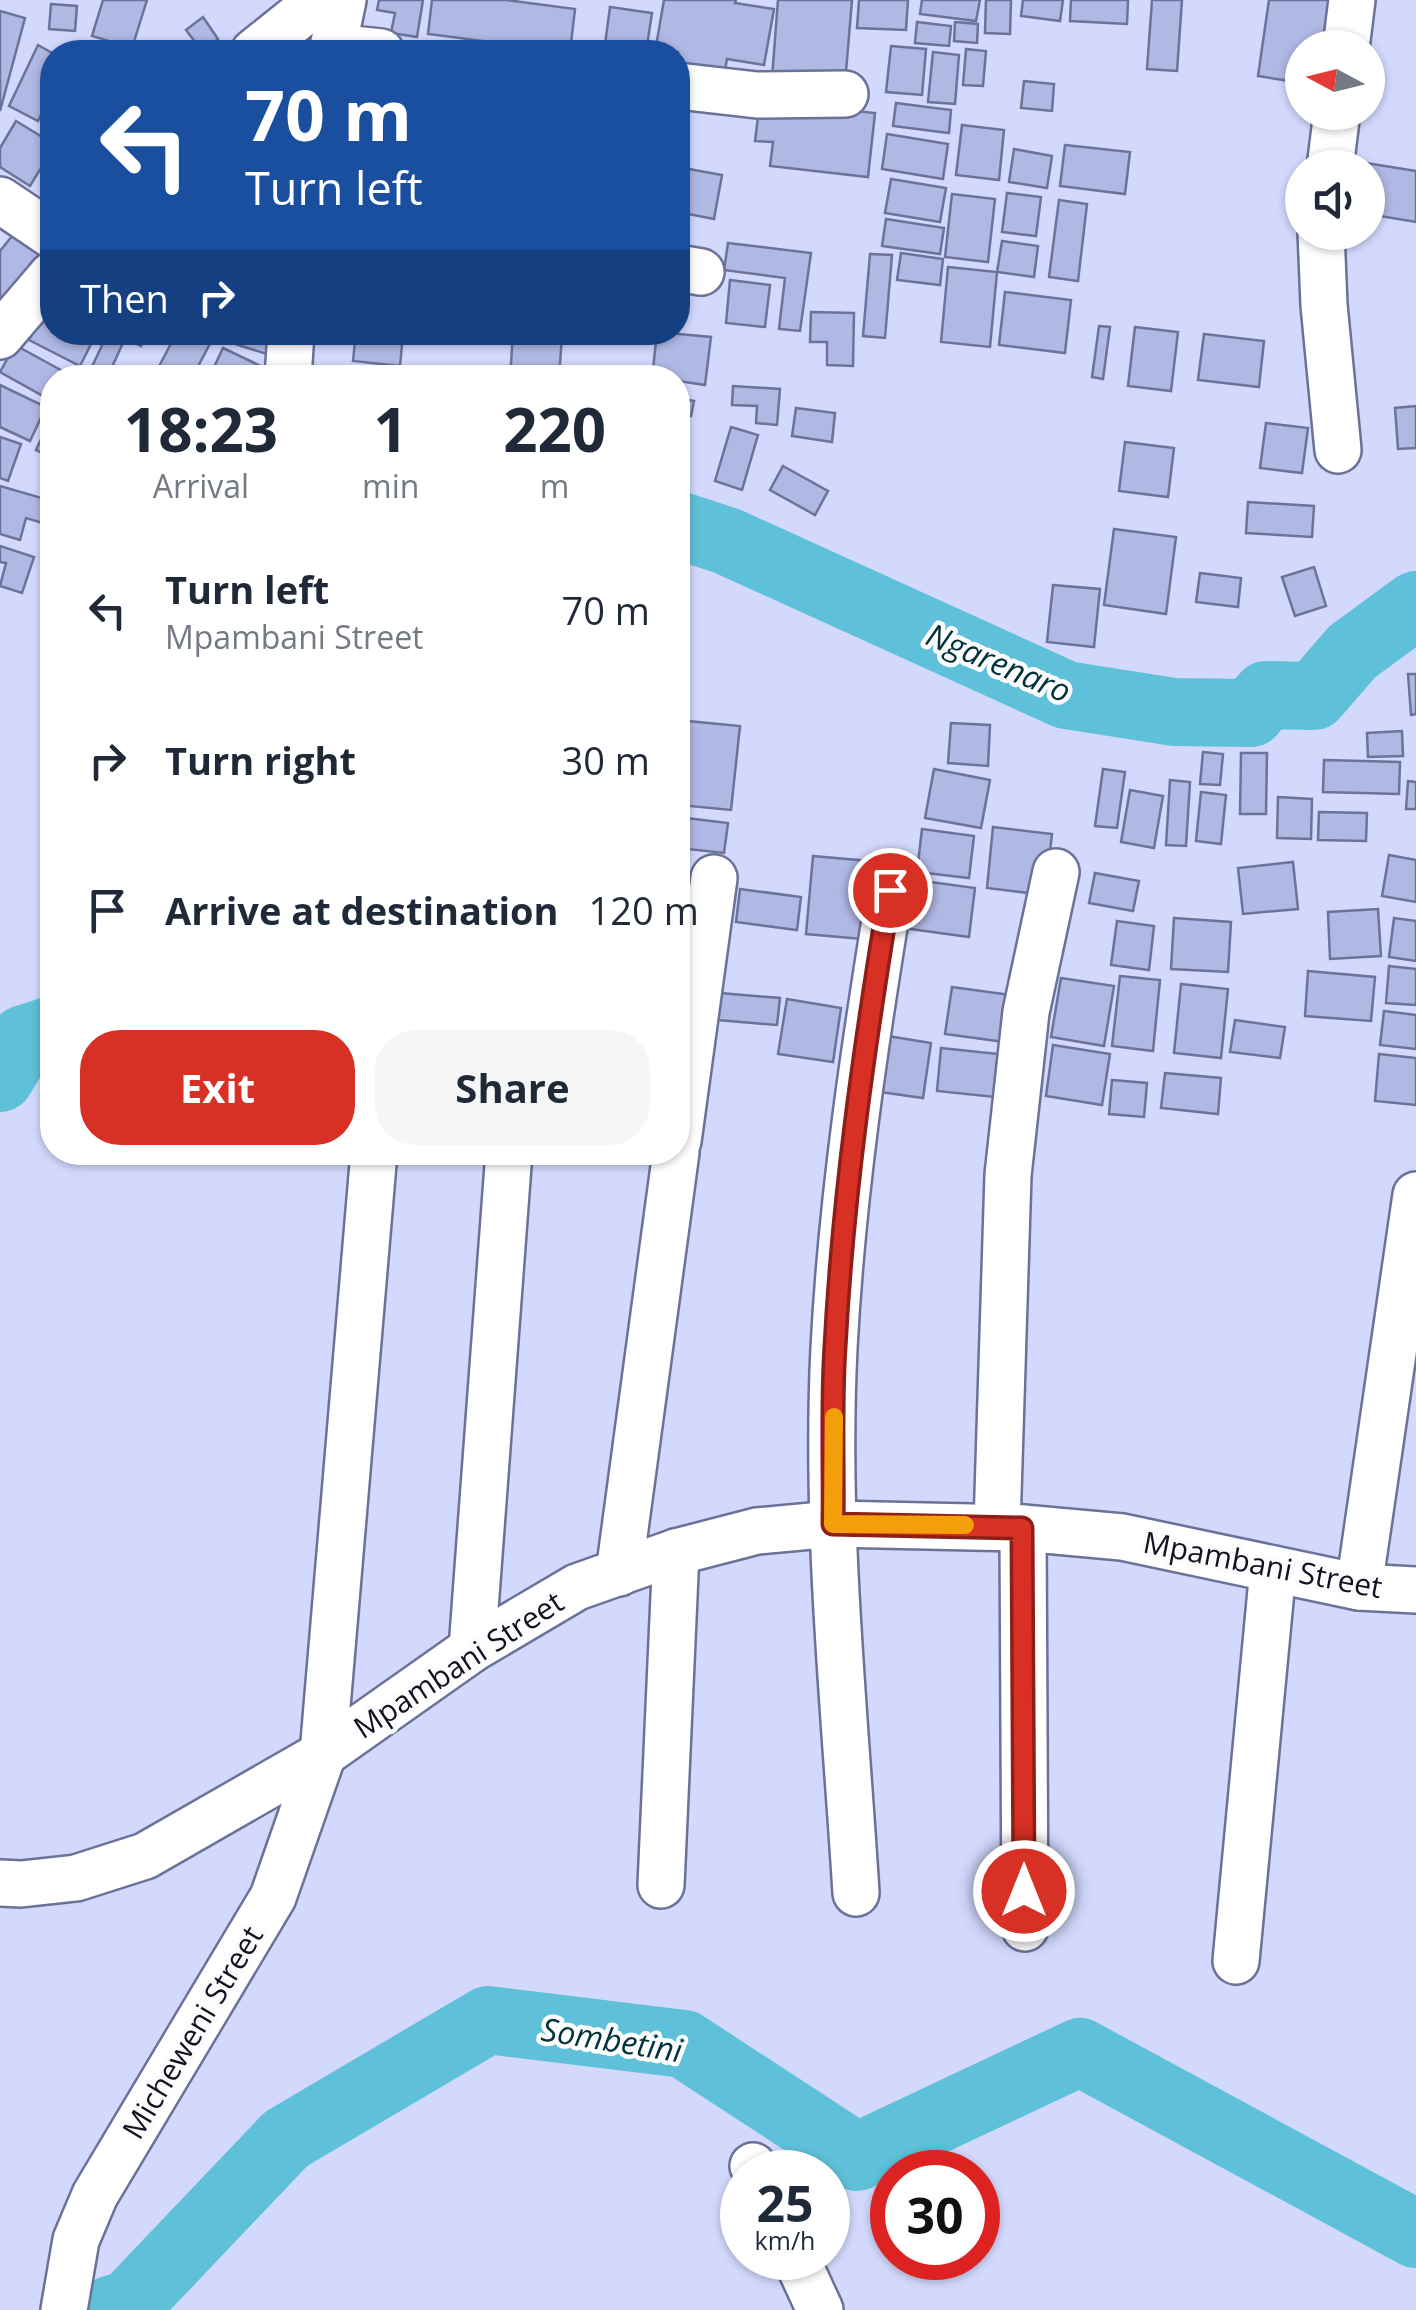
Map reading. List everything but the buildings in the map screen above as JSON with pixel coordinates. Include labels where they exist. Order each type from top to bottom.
[{"type":"street","points":[[269,40],[319,0]]},
{"type":"street","points":[[334,40],[344,0]]},
{"type":"street","points":[[1348,30],[1352,0]]},
{"type":"street","points":[[690,87],[758,95],[845,94]]},
{"type":"street","points":[[0,200],[40,226]]},
{"type":"street","points":[[1322,250],[1338,450]]},
{"type":"street","points":[[0,336],[40,290]]},
{"type":"street","points":[[1024,1928],[1010,1527],[1008,1176],[1026,1012],[1056,872]]},
{"type":"street","points":[[690,1054],[714,878]]},
{"type":"street","points":[[856,1894],[833,1524],[834,1349],[865,1040],[890,890]]},
{"type":"street","name":"Micheweni Street","points":[[64,2310],[76,2240],[96,2195],[273,1897],[323,1754],[373,1165]]},
{"type":"street","points":[[472,1649],[509,1165]]},
{"type":"street","points":[[619,1573],[674,1165]]},
{"type":"street","points":[[1359,1588],[1416,1194]]},
{"type":"street","name":"Mpambani Street","points":[[0,1882],[21,1884],[76,1878],[145,1856],[323,1754],[472,1649],[577,1587],[676,1552],[757,1531],[833,1524],[1010,1527],[1122,1537],[1359,1588],[1416,1590]]},
{"type":"street","points":[[662,1885],[676,1552]]},
{"type":"street","points":[[1236,1960],[1273,1569]]},
{"type":"street","points":[[806,2280],[820,2310]]},
{"type":"waterway","name":"Ngarenaro","points":[[690,529],[727,541],[1066,695],[1174,712],[1251,713],[1266,695],[1314,696],[1352,652],[1416,605]]},
{"type":"waterway","name":"Ngarenaro","points":[[0,1078],[24,1039],[40,1034]]},
{"type":"waterway","name":"Sombetini","points":[[110,2310],[129,2304],[286,2139],[488,2020],[684,2044],[857,2157],[1080,2052],[1416,2234]]},
{"type":"slow traffic","points":[[834,1417],[833,1524],[965,1525]]},
{"type":"route","points":[[890,890],[865,1040],[834,1349],[833,1524],[1022,1528],[1024,1891]]}]
